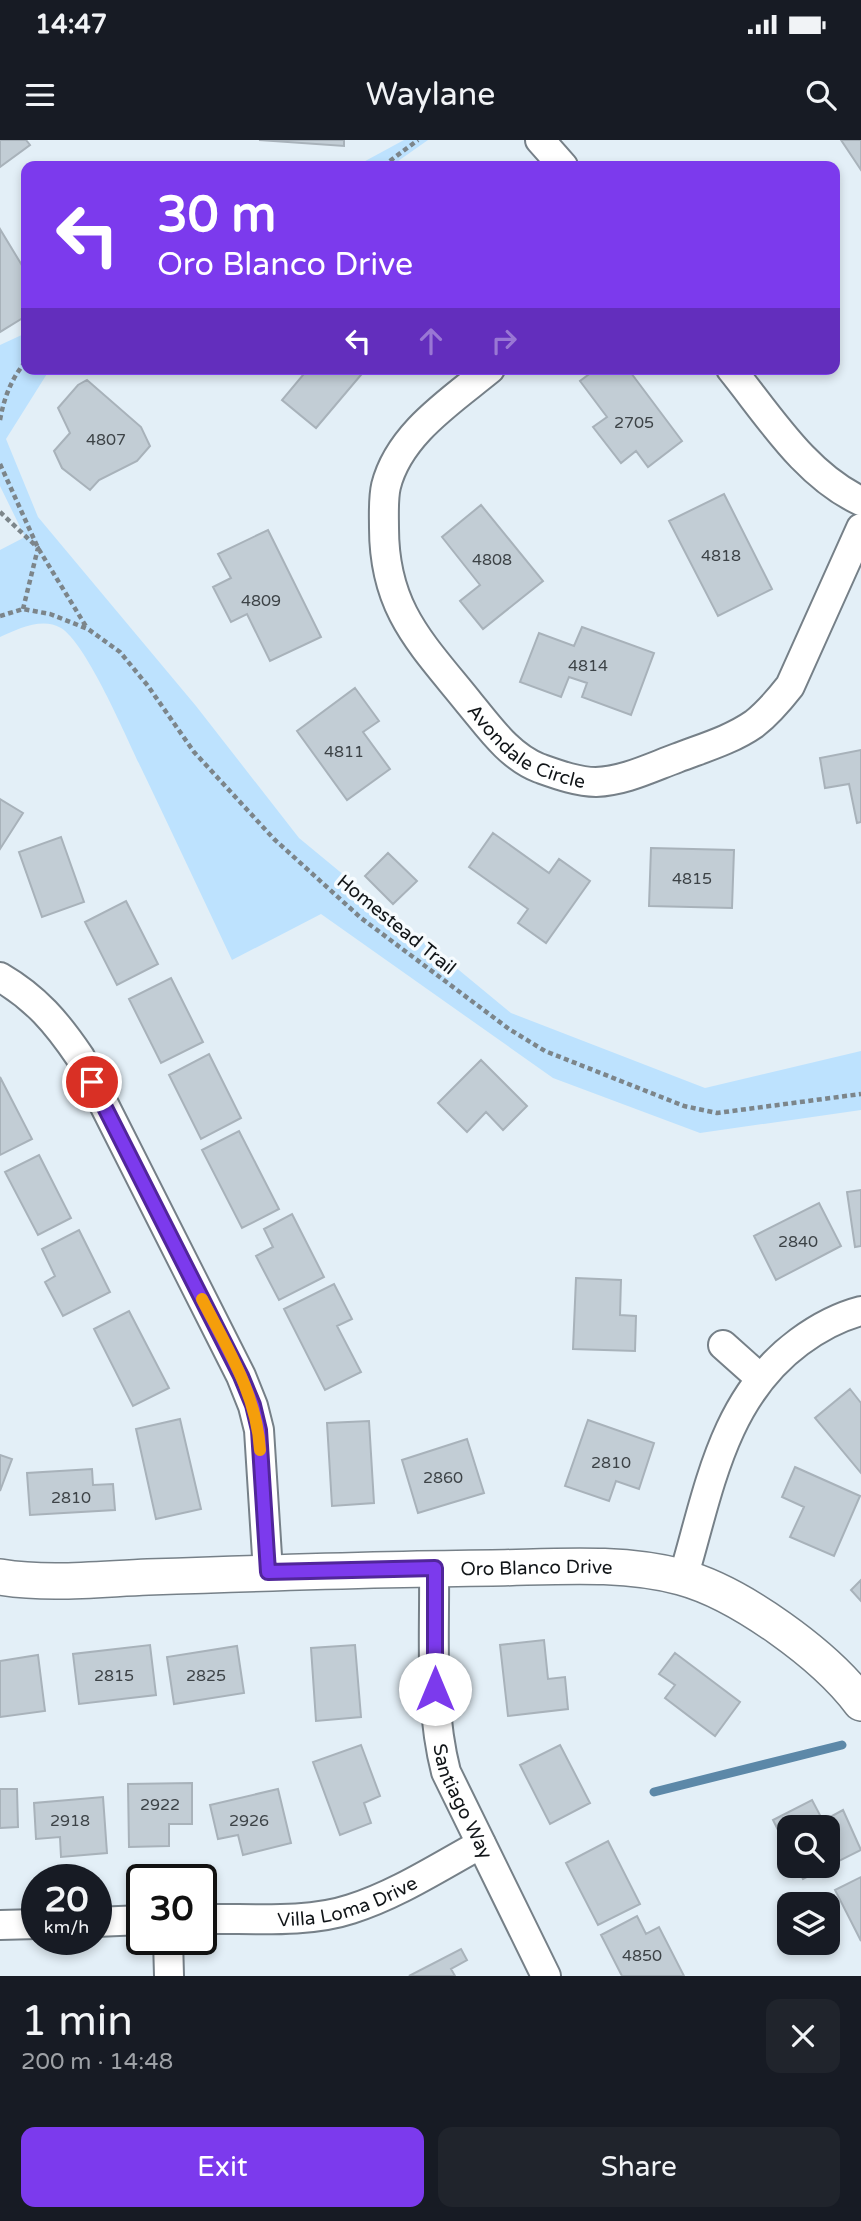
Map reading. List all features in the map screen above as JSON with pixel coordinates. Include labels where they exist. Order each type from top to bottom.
[{"type":"street","points":[[540,140],[559,161]]},
{"type":"street","name":"Avondale Circle","points":[[483,375],[437,413],[410,440],[396,463],[386,486],[384,545],[388,578],[399,609],[418,639],[496,736],[514,754],[537,767],[566,777],[594,782],[622,779],[734,736],[755,723],[775,705],[790,686],[861,528]]},
{"type":"street","points":[[736,375],[792,446],[819,475],[840,491],[861,501]]},
{"type":"street","points":[[0,977],[27,994],[47,1012],[80,1057],[241,1376],[253,1405],[259,1430],[268,1572]]},
{"type":"street","points":[[683,1578],[722,1444],[741,1406],[760,1378],[783,1353],[841,1316],[861,1311]]},
{"type":"street","points":[[723,1345],[760,1378]]},
{"type":"street","name":"Oro Blanco Drive","points":[[0,1577],[56,1580],[435,1568],[643,1569],[683,1578],[760,1614],[827,1667],[861,1703]]},
{"type":"street","name":"Santiago Way","points":[[435,1568],[436,1716],[439,1745],[446,1772],[546,1976]]},
{"type":"street","name":"Villa Loma Drive","points":[[217,1919],[323,1916],[350,1910],[377,1900],[481,1844]]},
{"type":"street","points":[[0,1925],[21,1924]]},
{"type":"street","points":[[168,1955],[169,1976]]},
{"type":"path","points":[[390,161],[418,140]]},
{"type":"path","points":[[0,420],[4,398],[21,367]]},
{"type":"path","points":[[0,464],[37,548],[88,629]]},
{"type":"path","points":[[0,512],[37,548]]},
{"type":"path","points":[[23,609],[37,548]]},
{"type":"path","name":"Homestead Trail","points":[[0,616],[23,609],[50,614],[88,629],[120,652],[148,686],[194,752],[274,839],[361,918],[509,1029],[545,1051],[684,1106],[717,1113],[861,1094]]},
{"type":"shaded area","points":[[404,140],[428,140],[398,161],[365,161]]},
{"type":"shaded area","points":[[21,335],[21,375],[46,375],[6,439],[38,517],[196,706],[299,838],[511,1013],[705,1088],[861,1051],[861,1110],[700,1133],[553,1078],[321,914],[232,960],[119,720],[72,638],[61,628],[46,624],[30,625],[0,637],[0,550],[25,537],[0,486],[0,345]]},
{"type":"building","points":[[0,140],[26,140],[30,145],[0,167]]},
{"type":"building","points":[[259,140],[344,140],[344,146]]},
{"type":"building","points":[[841,140],[861,140],[861,170]]},
{"type":"building","points":[[0,229],[21,264],[21,319],[0,332]]},
{"type":"building","points":[[303,375],[361,375],[316,428],[282,400]]},
{"type":"building","points":[[588,375],[632,375],[682,441],[648,467],[636,451],[621,463],[593,427],[607,417],[580,381]]},
{"type":"building","points":[[87,380],[141,427],[150,446],[137,461],[99,480],[90,490],[62,468],[54,451],[70,433],[58,408],[78,385]]},
{"type":"building","points":[[724,494],[772,589],[718,616],[669,521]]},
{"type":"building","points":[[481,505],[543,581],[483,629],[460,601],[480,585],[442,537]]},
{"type":"building","points":[[268,530],[321,637],[270,661],[247,614],[231,622],[213,587],[231,578],[218,554]]},
{"type":"building","points":[[582,627],[654,653],[631,715],[582,697],[587,683],[569,677],[561,697],[520,682],[539,633],[574,646]]},
{"type":"building","points":[[355,688],[379,721],[363,732],[390,769],[347,800],[297,731]]},
{"type":"building","points":[[861,750],[861,822],[857,823],[849,784],[825,788],[820,758]]},
{"type":"building","points":[[0,799],[23,813],[0,849]]},
{"type":"building","points":[[493,833],[549,873],[559,859],[590,881],[546,943],[518,923],[528,909],[469,867]]},
{"type":"building","points":[[61,837],[84,902],[42,917],[19,852]]},
{"type":"building","points":[[651,848],[734,850],[732,908],[649,906]]},
{"type":"building","points":[[388,853],[417,881],[393,904],[365,876]]},
{"type":"building","points":[[126,901],[158,964],[117,985],[85,922]]},
{"type":"building","points":[[171,978],[203,1042],[161,1063],[129,999]]},
{"type":"building","points":[[209,1054],[241,1118],[201,1139],[169,1075]]},
{"type":"building","points":[[481,1060],[527,1106],[503,1130],[486,1112],[467,1132],[438,1103]]},
{"type":"building","points":[[0,1077],[32,1139],[0,1155]]},
{"type":"building","points":[[239,1131],[279,1209],[242,1228],[202,1150]]},
{"type":"building","points":[[39,1155],[71,1218],[38,1235],[5,1172]]},
{"type":"building","points":[[861,1190],[861,1246],[855,1247],[847,1192]]},
{"type":"building","points":[[819,1203],[841,1246],[776,1280],[754,1236]]},
{"type":"building","points":[[292,1214],[324,1277],[279,1300],[256,1256],[273,1247],[264,1229]]},
{"type":"building","points":[[79,1230],[110,1292],[63,1316],[45,1282],[55,1276],[42,1249]]},
{"type":"building","points":[[576,1278],[621,1280],[620,1315],[636,1316],[635,1351],[573,1349]]},
{"type":"building","points":[[334,1284],[352,1319],[337,1326],[361,1372],[325,1390],[284,1309]]},
{"type":"building","points":[[129,1311],[169,1388],[133,1406],[94,1329]]},
{"type":"building","points":[[850,1389],[861,1403],[861,1473],[815,1418]]},
{"type":"building","points":[[180,1419],[201,1509],[156,1519],[136,1429]]},
{"type":"building","points":[[588,1420],[654,1443],[639,1489],[616,1481],[609,1501],[565,1486]]},
{"type":"building","points":[[369,1421],[374,1503],[332,1506],[327,1423]]},
{"type":"building","points":[[467,1439],[484,1493],[418,1513],[402,1460]]},
{"type":"building","points":[[0,1455],[12,1459],[0,1491]]},
{"type":"building","points":[[795,1467],[860,1496],[834,1556],[790,1537],[804,1507],[782,1497]]},
{"type":"building","points":[[92,1469],[93,1485],[113,1484],[115,1510],[30,1515],[27,1473]]},
{"type":"building","points":[[861,1580],[861,1601],[851,1590]]},
{"type":"building","points":[[544,1640],[548,1679],[565,1677],[568,1709],[508,1716],[500,1645]]},
{"type":"building","points":[[150,1645],[156,1695],[79,1704],[73,1654]]},
{"type":"building","points":[[355,1645],[361,1717],[316,1721],[311,1648]]},
{"type":"building","points":[[237,1646],[244,1693],[174,1704],[167,1657]]},
{"type":"building","points":[[675,1653],[740,1702],[715,1736],[665,1698],[675,1685],[659,1674]]},
{"type":"building","points":[[38,1655],[45,1711],[0,1717],[0,1661]]},
{"type":"building","points":[[361,1745],[380,1796],[364,1803],[371,1823],[340,1835],[313,1762]]},
{"type":"building","points":[[560,1745],[590,1803],[550,1824],[520,1765]]},
{"type":"building","points":[[192,1783],[192,1824],[169,1824],[169,1846],[129,1847],[128,1784]]},
{"type":"building","points":[[0,1789],[17,1789],[18,1827],[0,1828]]},
{"type":"building","points":[[278,1789],[291,1843],[243,1855],[238,1835],[218,1839],[210,1805]]},
{"type":"building","points":[[103,1797],[107,1853],[61,1857],[60,1837],[36,1839],[34,1803]]},
{"type":"building","points":[[812,1800],[820,1815],[783,1815]]},
{"type":"building","points":[[843,1810],[861,1850],[840,1860],[840,1815],[834,1815]]},
{"type":"building","points":[[608,1841],[640,1904],[598,1925],[566,1863]]},
{"type":"building","points":[[861,1877],[861,1941],[840,1900],[840,1892],[835,1890]]},
{"type":"building","points":[[637,1916],[646,1934],[659,1927],[684,1976],[622,1976],[601,1935]]},
{"type":"building","points":[[461,1949],[467,1960],[451,1969],[455,1976],[409,1976]]},
{"type":"waterway","points":[[654,1792],[842,1745]]},
{"type":"slow traffic","points":[[202,1299],[253,1405],[260,1450]]},
{"type":"route","points":[[92,1082],[241,1376],[253,1405],[259,1430],[268,1572],[435,1568],[435,1689]]}]
